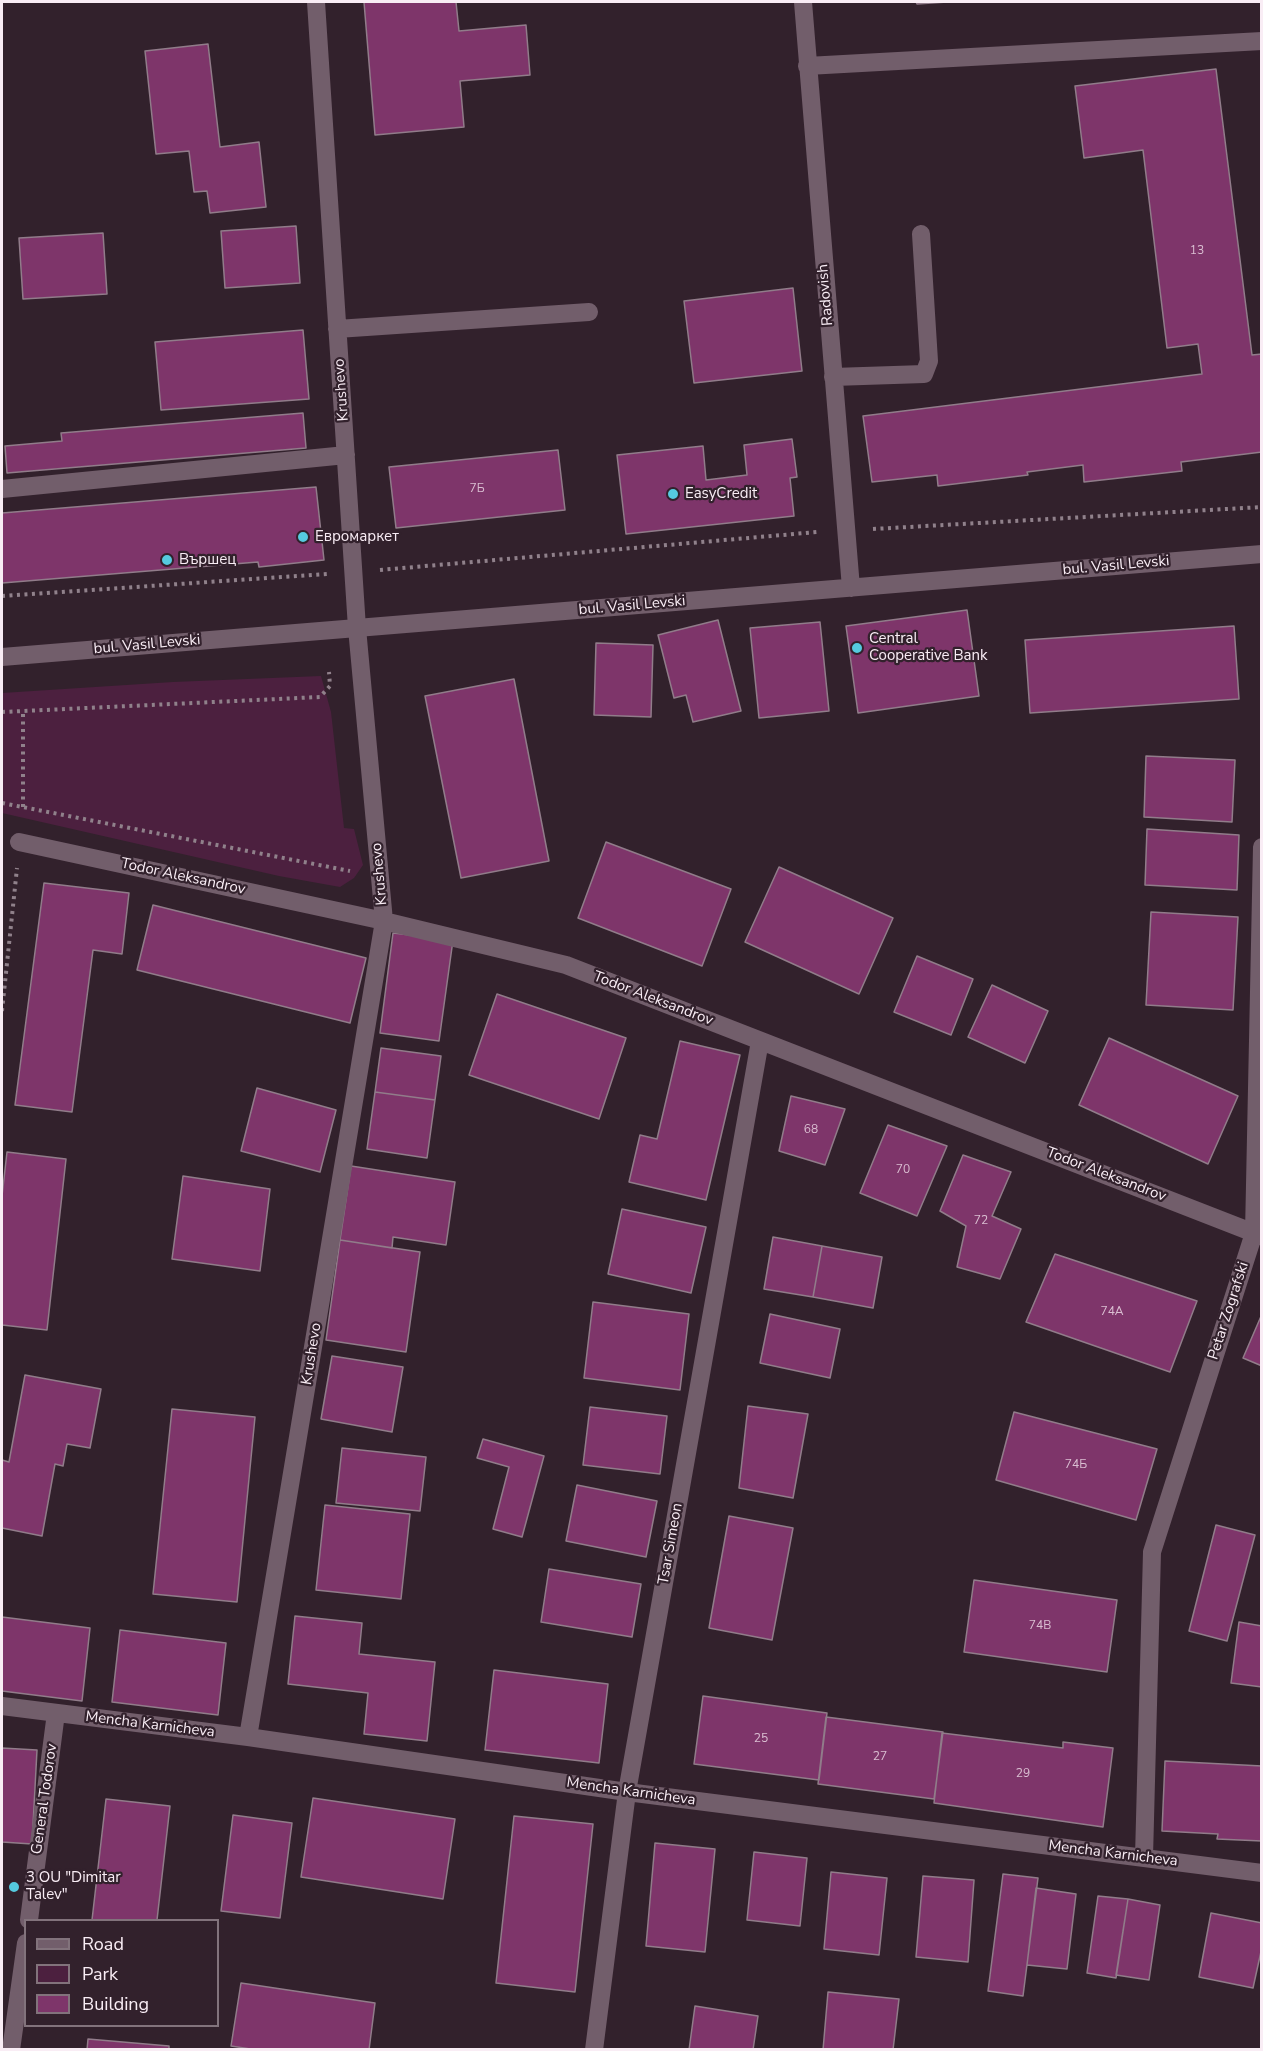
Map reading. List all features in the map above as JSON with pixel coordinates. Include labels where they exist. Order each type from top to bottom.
[{"type":"street","name":"Krushevo","points":[[248,1737],[384,921],[357,628],[316,2]]},
{"type":"street","name":"Radovish","points":[[803,2],[850,588]]},
{"type":"street","points":[[807,66],[1262,41]]},
{"type":"street","points":[[833,376],[896,377],[924,374],[929,361],[921,234]]},
{"type":"street","points":[[338,329],[589,312]]},
{"type":"street","points":[[2,489],[346,455]]},
{"type":"street","name":"bul. Vasil Levski","points":[[2,657],[1262,554]]},
{"type":"street","name":"Todor Aleksandrov","points":[[19,842],[384,921],[566,965],[1258,1234]]},
{"type":"street","name":"Petar Zografski","points":[[1144,1857],[1152,1552],[1258,1234],[1262,847]]},
{"type":"street","name":"Tsar Simeon","points":[[594,2049],[627,1792],[760,1041]]},
{"type":"street","name":"Mencha Karnicheva","points":[[2,1706],[248,1737],[627,1792],[1262,1873]]},
{"type":"street","name":"General Todorov","points":[[28,1919],[56,1713]]},
{"type":"street","points":[[11,2049],[24,1957]]},
{"type":"path","points":[[2,596],[354,572],[847,530],[1262,507]]},
{"type":"path","points":[[2,712],[320,697],[330,686],[329,672]]},
{"type":"path","points":[[23,711],[23,807]]},
{"type":"path","points":[[2,803],[380,876]]},
{"type":"path","points":[[2,1011],[19,842]]},
{"type":"green space","points":[[321,676],[331,712],[344,828],[354,829],[363,865],[354,878],[340,887],[279,876],[2,813],[2,693],[173,682]]},
{"type":"building","points":[[364,2],[456,2],[459,31],[526,25],[530,75],[460,81],[464,127],[375,135]]},
{"type":"building","points":[[916,2],[947,2],[917,4]]},
{"type":"building","points":[[208,44],[220,147],[259,142],[266,207],[210,213],[207,191],[194,192],[189,151],[156,154],[145,51]]},
{"type":"building","points":[[1216,69],[1252,355],[1262,354],[1262,452],[1181,462],[1182,471],[1084,482],[1083,465],[1027,472],[1028,475],[938,486],[937,475],[872,482],[863,416],[1202,374],[1198,344],[1167,348],[1143,150],[1084,158],[1075,86]]},
{"type":"building","points":[[296,226],[300,283],[225,288],[221,231]]},
{"type":"building","points":[[103,233],[107,294],[23,299],[19,238]]},
{"type":"building","points":[[793,288],[802,371],[694,383],[684,301]]},
{"type":"building","points":[[303,330],[309,399],[161,410],[155,342]]},
{"type":"building","points":[[303,413],[306,448],[7,473],[5,446],[62,441],[61,433]]},
{"type":"building","points":[[792,439],[797,477],[790,478],[794,516],[626,534],[617,455],[703,446],[706,480],[747,475],[744,445]]},
{"type":"building","points":[[558,450],[565,510],[396,528],[389,467]]},
{"type":"building","points":[[316,487],[324,560],[259,567],[258,562],[2,583],[2,513]]},
{"type":"building","points":[[967,610],[979,696],[858,713],[846,626]]},
{"type":"building","points":[[718,620],[741,711],[693,722],[686,695],[674,698],[658,635]]},
{"type":"building","points":[[820,622],[829,711],[759,718],[750,628]]},
{"type":"building","points":[[1234,626],[1239,699],[1030,713],[1025,640]]},
{"type":"building","points":[[596,643],[653,645],[651,717],[594,715]]},
{"type":"building","points":[[514,679],[549,861],[461,878],[425,696]]},
{"type":"building","points":[[1146,756],[1235,760],[1232,822],[1144,817]]},
{"type":"building","points":[[1147,829],[1239,835],[1237,890],[1145,885]]},
{"type":"building","points":[[606,842],[731,889],[702,966],[578,918]]},
{"type":"building","points":[[779,867],[893,918],[859,994],[745,942]]},
{"type":"building","points":[[44,883],[129,893],[122,954],[93,950],[72,1112],[15,1105]]},
{"type":"building","points":[[153,905],[366,958],[350,1023],[137,970]]},
{"type":"building","points":[[1151,912],[1238,917],[1233,1010],[1146,1005]]},
{"type":"building","points":[[393,933],[453,940],[439,1041],[380,1033]]},
{"type":"building","points":[[917,956],[973,979],[951,1035],[894,1012]]},
{"type":"building","points":[[992,985],[1048,1011],[1025,1063],[968,1037]]},
{"type":"building","points":[[497,994],[626,1038],[599,1119],[469,1075]]},
{"type":"building","points":[[1109,1038],[1238,1096],[1208,1164],[1079,1105]]},
{"type":"building","points":[[680,1041],[740,1055],[706,1200],[629,1182],[640,1135],[657,1139]]},
{"type":"building","points":[[381,1048],[441,1056],[435,1100],[375,1092]]},
{"type":"building","points":[[257,1088],[336,1110],[320,1172],[241,1151]]},
{"type":"building","points":[[375,1092],[435,1100],[427,1158],[367,1149]]},
{"type":"building","points":[[791,1096],[845,1109],[825,1165],[779,1151]]},
{"type":"building","points":[[888,1125],[947,1146],[917,1216],[860,1193]]},
{"type":"building","points":[[7,1152],[66,1159],[47,1330],[2,1325],[2,1196]]},
{"type":"building","points":[[963,1155],[1011,1172],[992,1216],[1021,1229],[1000,1279],[957,1267],[966,1226],[940,1211]]},
{"type":"building","points":[[351,1166],[455,1182],[446,1245],[393,1237],[392,1248],[340,1240]]},
{"type":"building","points":[[183,1176],[270,1189],[260,1271],[172,1259]]},
{"type":"building","points":[[622,1209],[706,1227],[691,1293],[608,1274]]},
{"type":"building","points":[[773,1237],[822,1246],[813,1297],[764,1289]]},
{"type":"building","points":[[340,1240],[420,1252],[406,1352],[326,1340]]},
{"type":"building","points":[[822,1246],[882,1257],[873,1308],[813,1297]]},
{"type":"building","points":[[1055,1254],[1197,1301],[1170,1372],[1026,1322]]},
{"type":"building","points":[[593,1302],[689,1314],[680,1390],[584,1378]]},
{"type":"building","points":[[770,1314],[840,1329],[830,1378],[760,1363]]},
{"type":"building","points":[[1262,1314],[1262,1366],[1243,1358]]},
{"type":"building","points":[[332,1356],[403,1367],[392,1432],[321,1419]]},
{"type":"building","points":[[25,1375],[101,1389],[90,1448],[67,1444],[63,1466],[55,1464],[42,1536],[2,1528],[2,1460],[9,1462]]},
{"type":"building","points":[[748,1406],[808,1414],[793,1498],[739,1488]]},
{"type":"building","points":[[590,1407],[667,1416],[660,1474],[583,1465]]},
{"type":"building","points":[[172,1409],[255,1417],[237,1602],[153,1594]]},
{"type":"building","points":[[1014,1412],[1157,1449],[1136,1520],[996,1480]]},
{"type":"building","points":[[483,1439],[544,1456],[522,1537],[493,1529],[509,1467],[477,1458]]},
{"type":"building","points":[[342,1448],[426,1457],[420,1511],[336,1503]]},
{"type":"building","points":[[577,1485],[657,1501],[646,1557],[566,1541]]},
{"type":"building","points":[[325,1505],[410,1514],[401,1599],[316,1590]]},
{"type":"building","points":[[729,1516],[793,1528],[772,1640],[709,1628]]},
{"type":"building","points":[[1216,1525],[1255,1535],[1227,1641],[1189,1631]]},
{"type":"building","points":[[549,1569],[641,1584],[632,1637],[541,1622]]},
{"type":"building","points":[[974,1580],[1117,1600],[1107,1672],[964,1652]]},
{"type":"building","points":[[295,1616],[362,1623],[359,1654],[435,1662],[427,1741],[364,1734],[368,1693],[288,1684]]},
{"type":"building","points":[[2,1617],[90,1628],[82,1701],[2,1691]]},
{"type":"building","points":[[1239,1622],[1262,1626],[1262,1687],[1231,1683]]},
{"type":"building","points":[[120,1630],[226,1643],[218,1715],[112,1702]]},
{"type":"building","points":[[494,1670],[608,1684],[599,1763],[485,1750]]},
{"type":"building","points":[[703,1696],[827,1713],[819,1780],[694,1764]]},
{"type":"building","points":[[826,1717],[943,1732],[934,1799],[818,1784]]},
{"type":"building","points":[[942,1733],[1063,1748],[1063,1742],[1113,1748],[1103,1827],[934,1803]]},
{"type":"building","points":[[2,1748],[37,1750],[32,1844],[2,1842]]},
{"type":"building","points":[[1165,1761],[1262,1766],[1262,1841],[1217,1839],[1218,1834],[1162,1831]]},
{"type":"building","points":[[313,1798],[455,1819],[443,1899],[301,1877]]},
{"type":"building","points":[[106,1799],[170,1806],[157,1919],[92,1919]]},
{"type":"building","points":[[233,1815],[292,1823],[280,1918],[221,1911]]},
{"type":"building","points":[[514,1816],[593,1824],[575,1992],[496,1983]]},
{"type":"building","points":[[655,1843],[715,1849],[705,1952],[646,1946]]},
{"type":"building","points":[[754,1852],[807,1858],[800,1926],[747,1920]]},
{"type":"building","points":[[831,1872],[887,1878],[879,1955],[824,1949]]},
{"type":"building","points":[[1003,1874],[1038,1878],[1023,1996],[988,1991]]},
{"type":"building","points":[[923,1876],[974,1880],[968,1962],[916,1957]]},
{"type":"building","points":[[1036,1888],[1076,1894],[1067,1969],[1027,1965]]},
{"type":"building","points":[[1098,1896],[1128,1899],[1116,1978],[1087,1973]]},
{"type":"building","points":[[1128,1899],[1160,1905],[1149,1980],[1116,1975]]},
{"type":"building","points":[[1211,1913],[1262,1923],[1262,1947],[1253,1988],[1199,1977]]},
{"type":"building","points":[[241,1983],[375,2003],[369,2050],[257,2050],[231,2046]]},
{"type":"building","points":[[828,1992],[899,1999],[893,2050],[823,2050]]},
{"type":"building","points":[[695,2006],[758,2016],[753,2050],[689,2050]]},
{"type":"building","points":[[88,2039],[169,2046],[169,2050],[87,2050]]},
{"type":"place","name":"EasyCredit","points":[[673,494]]},
{"type":"place","name":"Евромаркет","points":[[303,537]]},
{"type":"place","name":"Вършец","points":[[167,560]]},
{"type":"place","name":"Central Cooperative Bank","points":[[857,648]]},
{"type":"place","name":"3 OU \"Dimitar Talev\"","points":[[14,1887]]}]
